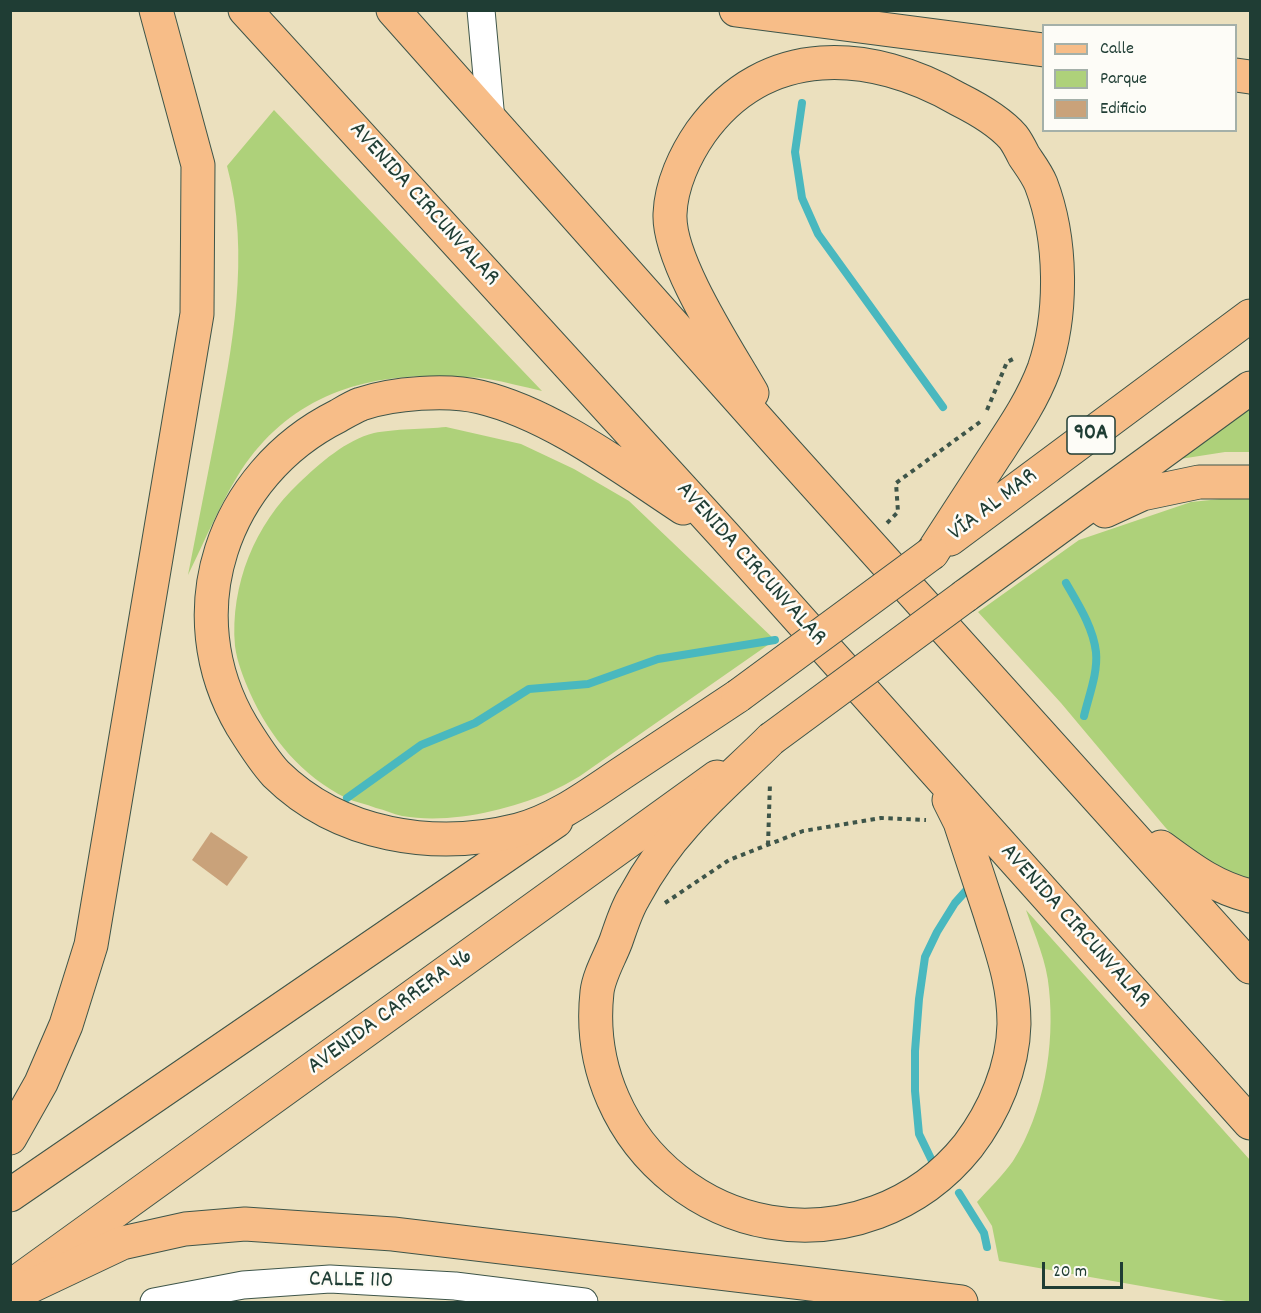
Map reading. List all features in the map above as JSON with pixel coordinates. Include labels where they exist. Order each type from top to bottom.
[{"type":"main road","points":[[10,1138],[41,1083],[66,1025],[91,945],[197,314],[198,165],[156,10]]},
{"type":"main road","name":"AVENIDA CIRCUNVALAR","points":[[245,10],[724,535],[1251,1123]]},
{"type":"main road","points":[[393,10],[788,454],[1251,967]]},
{"type":"main road","points":[[736,10],[1042,50]]},
{"type":"main road","points":[[788,454],[702,307],[672,238],[670,214],[677,178],[693,143],[712,117],[745,88],[775,73],[800,65],[824,62],[875,65],[904,74],[944,91],[980,111],[1012,136],[1041,182],[1052,221],[1057,254],[1058,286],[1052,337],[1044,367],[1030,402],[932,553]]},
{"type":"main road","name":"VÍA AL MAR","points":[[738,696],[1251,316]]},
{"type":"main road","name":"90A","points":[[771,739],[1251,388]]},
{"type":"main road","points":[[724,535],[588,445],[552,425],[479,397],[440,393],[412,394],[362,404],[325,422],[284,452],[266,470],[247,494],[229,527],[218,559],[212,592],[210,626],[214,654],[222,683],[235,714],[275,773],[326,811],[373,830],[416,838],[481,838],[521,829],[563,812],[738,696]]},
{"type":"main road","points":[[965,596],[1083,521],[1142,494],[1199,482],[1251,482]]},
{"type":"main road","points":[[10,1196],[738,696]]},
{"type":"main road","points":[[771,739],[685,824],[659,857],[632,899],[597,989],[596,1029],[600,1060],[618,1112],[634,1139],[651,1159],[688,1191],[726,1211],[757,1221],[789,1225],[833,1224],[891,1207],[937,1178],[960,1156],[979,1131],[996,1100],[1007,1068],[1014,1026],[1011,980],[960,822],[935,772]]},
{"type":"main road","name":"AVENIDA CARRERA 46","points":[[10,1287],[771,739]]},
{"type":"main road","points":[[1108,810],[1196,873],[1228,890],[1251,896]]},
{"type":"main road","points":[[10,1296],[122,1243],[185,1229],[245,1224],[393,1234],[961,1302]]},
{"type":"street","points":[[481,10],[491,120]]},
{"type":"street","name":"CALLE 110","points":[[154,1302],[243,1285],[330,1279],[455,1286],[584,1302]]},
{"type":"path","points":[[986,411],[1006,362],[1052,337]]},
{"type":"path","points":[[867,542],[898,512],[896,483],[982,420]]},
{"type":"path","points":[[768,845],[771,739]]},
{"type":"path","points":[[663,904],[729,860],[803,831],[881,818],[960,822]]},
{"type":"green space","points":[[274,110],[542,391],[484,378],[419,376],[358,385],[329,395],[303,409],[278,427],[256,450],[230,489],[188,575],[233,336],[238,233],[227,166]]},
{"type":"green space","points":[[1250,397],[1250,452],[1225,452],[1180,459]]},
{"type":"green space","points":[[446,427],[521,444],[574,469],[629,501],[775,640],[580,776],[552,791],[514,805],[458,817],[420,818],[399,815],[353,801],[330,789],[315,779],[289,754],[267,725],[248,688],[235,646],[235,623],[241,578],[258,537],[283,499],[334,453],[353,441],[374,433]]},
{"type":"green space","points":[[1250,496],[1250,883],[1202,866],[1165,827],[1061,703],[978,612],[1079,540],[1191,502]]},
{"type":"green space","points":[[1026,910],[1250,1160],[1250,1302],[1232,1302],[999,1261],[992,1226],[977,1202],[1013,1161],[1033,1122],[1045,1078],[1050,1033],[1048,979]]},
{"type":"building","points":[[211,832],[248,857],[227,886],[192,860]]},
{"type":"waterway","points":[[802,103],[795,152],[802,198],[818,234],[943,407]]},
{"type":"waterway","points":[[1066,583],[1088,625],[1096,652],[1094,676],[1084,716]]},
{"type":"waterway","points":[[347,798],[421,745],[475,723],[529,689],[588,684],[658,659],[775,640]]},
{"type":"waterway","points":[[934,1165],[919,1134],[915,1091],[919,999],[925,957],[955,903],[972,884]]},
{"type":"waterway","points":[[959,1193],[984,1233],[987,1247]]}]
